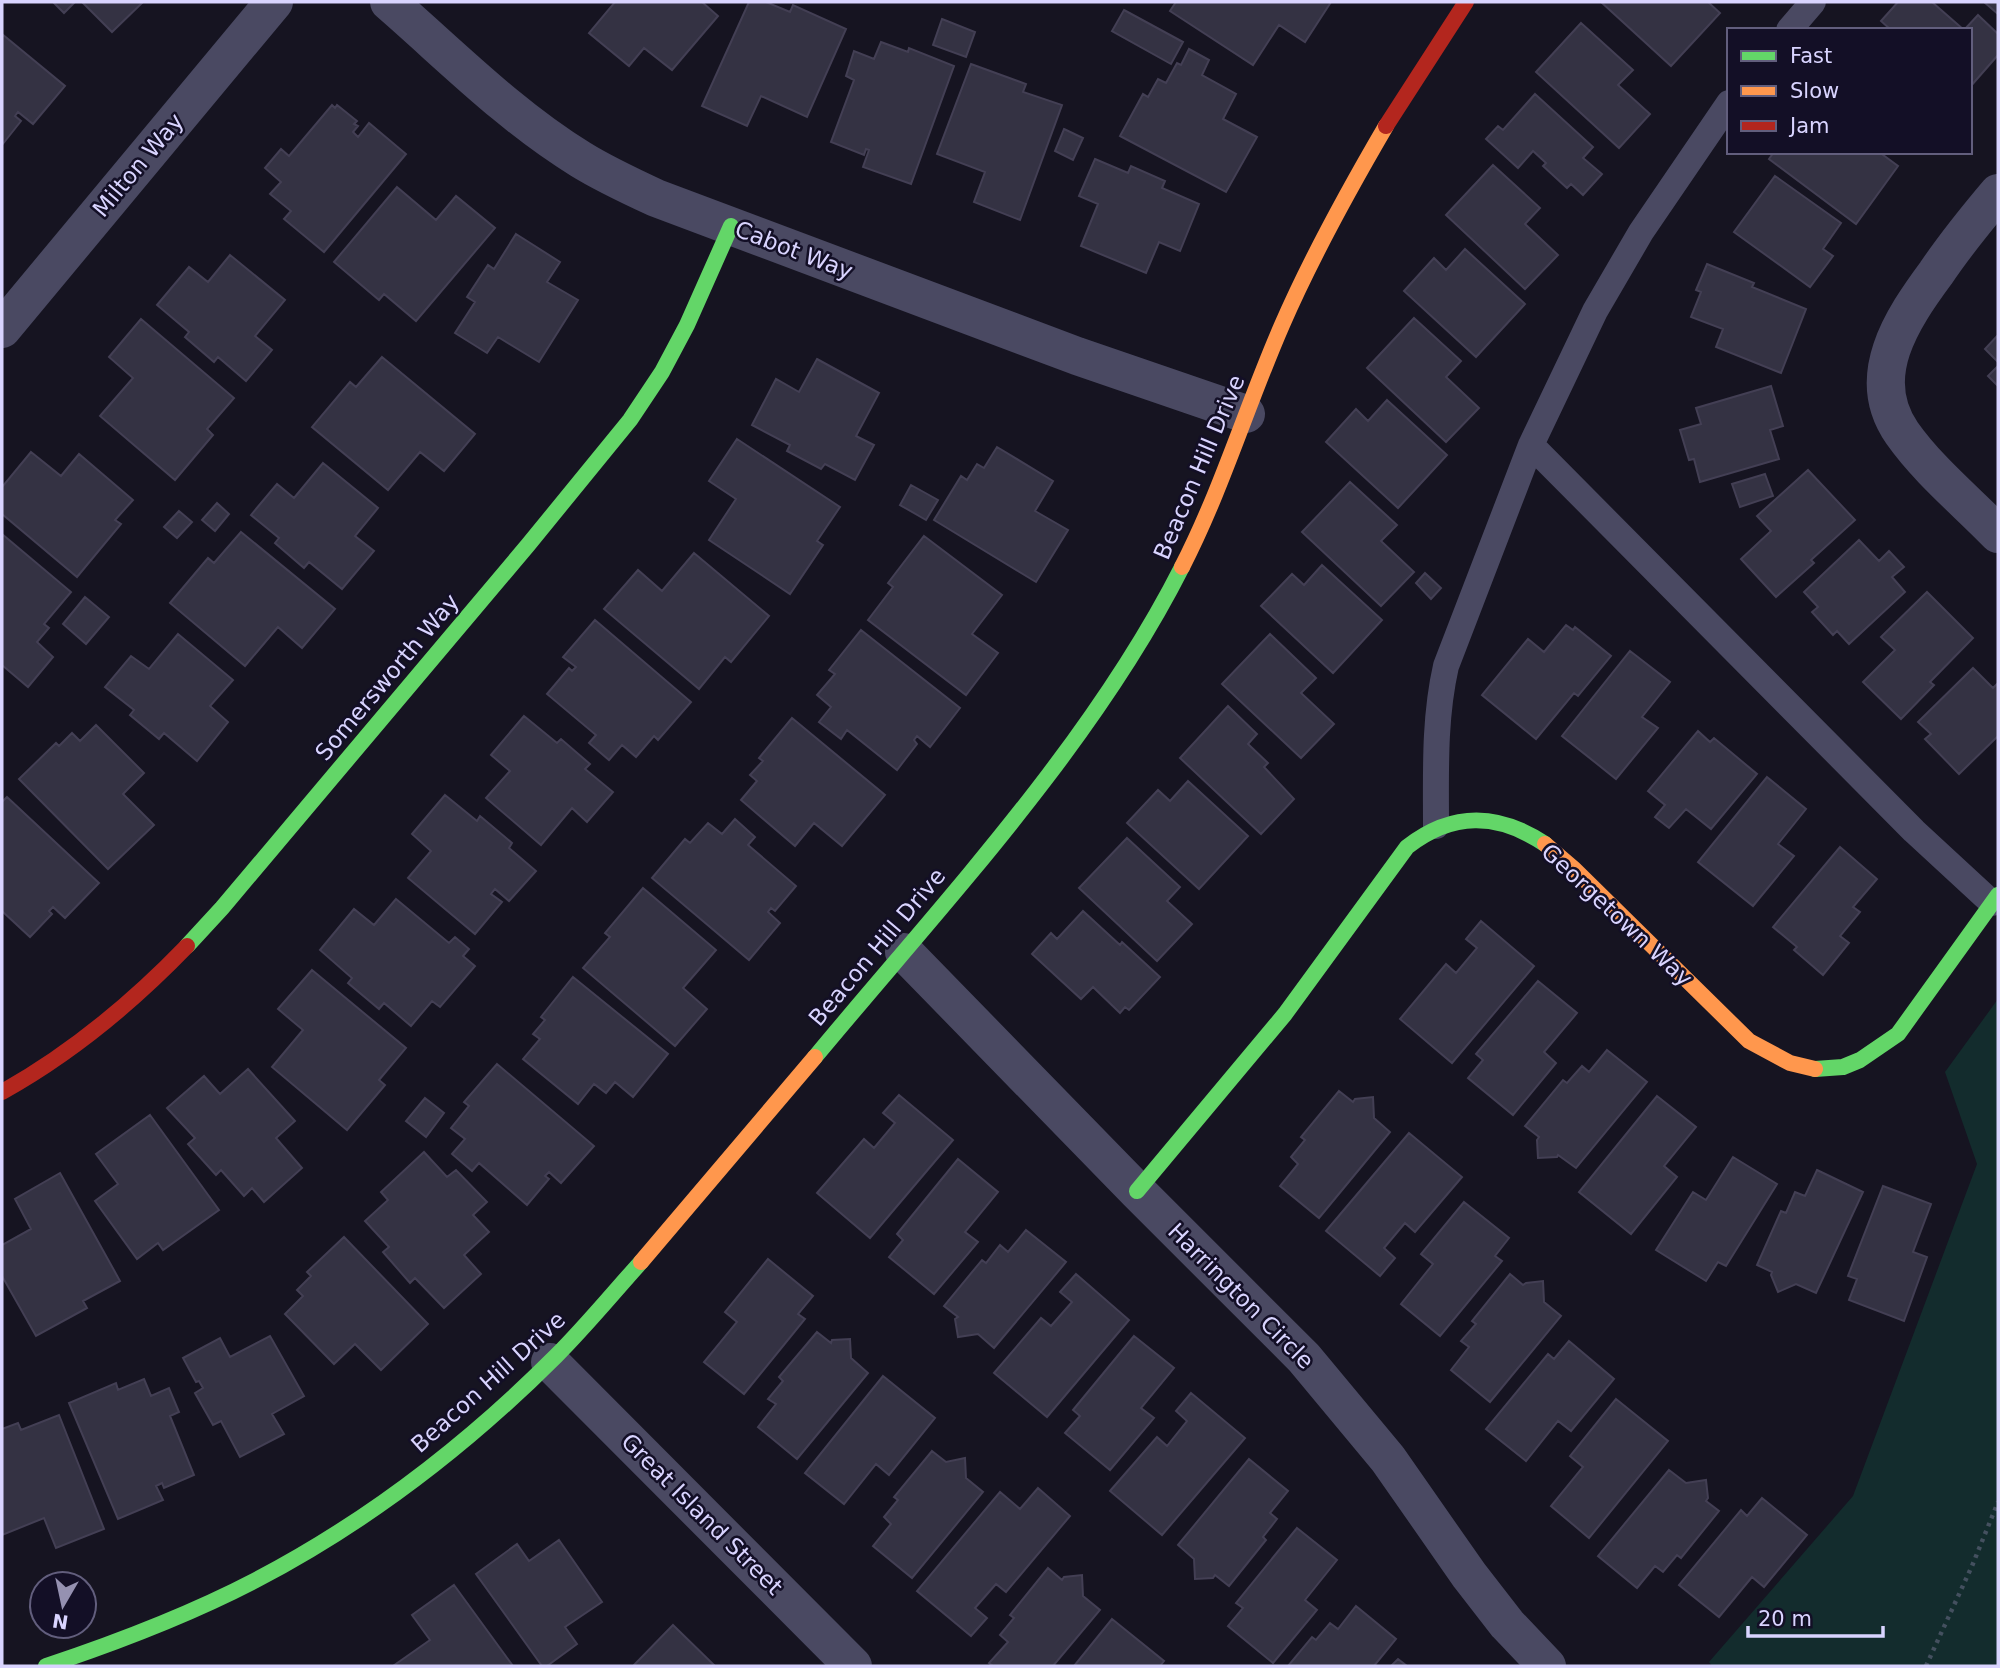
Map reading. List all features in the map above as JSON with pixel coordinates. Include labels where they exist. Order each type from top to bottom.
[{"type":"street","name":"Milton Way","points":[[2,329],[274,2]]},
{"type":"street","name":"Cabot Way","points":[[389,2],[510,109],[579,159],[612,178],[656,198],[1077,356],[1246,414]]},
{"type":"street","name":"Beacon Hill Drive","points":[[46,1666],[182,1616],[261,1578],[357,1520],[422,1473],[486,1421],[550,1362],[656,1246],[1003,831],[1107,694],[1181,570],[1214,500],[1246,414],[1292,305],[1361,168],[1417,73],[1466,2]]},
{"type":"street","points":[[1998,193],[1910,309],[1892,343],[1886,375],[1888,404],[1901,431],[1921,457],[1998,534]]},
{"type":"street","name":"Somersworth Way","points":[[2,1092],[64,1057],[118,1015],[173,962],[222,908],[629,420],[662,372],[687,325],[731,226]]},
{"type":"street","name":"Georgetown Way","points":[[1137,1191],[1285,1014],[1407,847],[1436,826],[1456,820],[1479,819],[1527,833],[1553,851],[1585,880],[1749,1041],[1775,1058],[1803,1068],[1832,1070],[1854,1063],[1878,1051],[1898,1034],[1995,899]]},
{"type":"street","name":"Harrington Circle","points":[[904,952],[1137,1191],[1296,1349],[1388,1459],[1469,1575],[1507,1623],[1548,1666]]},
{"type":"street","name":"Great Island Street","points":[[550,1362],[853,1666]]},
{"type":"lane","points":[[1791,28],[1813,2]]},
{"type":"lane","points":[[1436,826],[1436,730],[1439,695],[1446,666],[1531,445],[1594,311],[1641,232],[1727,106]]},
{"type":"lane","points":[[1531,445],[1914,831],[1995,899]]},
{"type":"path","points":[[1926,1666],[1998,1502]]},
{"type":"green space","points":[[1998,999],[1998,1666],[1712,1666],[1709,1662],[1853,1496],[1977,1164],[1945,1072]]},
{"type":"building","points":[[53,2],[75,2],[64,13]]},
{"type":"building","points":[[82,2],[143,2],[112,32]]},
{"type":"building","points":[[615,2],[702,2],[718,16],[672,70],[644,48],[629,66],[589,33]]},
{"type":"building","points":[[749,2],[766,2],[790,12],[793,5],[846,29],[807,117],[761,96],[747,126],[702,106]]},
{"type":"building","points":[[1176,2],[1331,2],[1305,42],[1279,25],[1253,65],[1170,11]]},
{"type":"building","points":[[1601,2],[1708,2],[1720,13],[1671,66]]},
{"type":"building","points":[[1898,2],[1932,2],[1962,28],[1889,28],[1881,21]]},
{"type":"building","points":[[1984,2],[1998,2],[1998,14]]},
{"type":"building","points":[[1124,10],[1183,42],[1171,64],[1112,31]]},
{"type":"building","points":[[1978,15],[1998,34],[1998,55],[1972,85],[1972,28],[1966,28]]},
{"type":"building","points":[[942,19],[975,32],[966,57],[933,45]]},
{"type":"building","points":[[1581,23],[1633,70],[1618,85],[1650,114],[1619,148],[1536,72]]},
{"type":"building","points":[[2,34],[65,86],[33,124],[18,112],[15,116],[21,121],[2,145]]},
{"type":"building","points":[[881,42],[908,52],[909,48],[954,66],[911,184],[863,167],[869,150],[866,149],[864,155],[831,142],[854,80],[846,76],[854,51],[874,59]]},
{"type":"building","points":[[1189,49],[1209,60],[1202,75],[1236,94],[1223,119],[1257,137],[1226,192],[1120,136],[1143,94],[1148,97],[1158,79],[1166,83],[1177,63],[1181,65]]},
{"type":"building","points":[[971,64],[1026,84],[1023,92],[1062,105],[1020,220],[974,202],[985,172],[937,154]]},
{"type":"building","points":[[1535,94],[1593,147],[1583,158],[1602,174],[1583,195],[1571,184],[1567,188],[1543,166],[1546,163],[1533,151],[1518,168],[1486,139],[1498,126],[1503,130]]},
{"type":"building","points":[[332,105],[335,108],[337,105],[357,121],[354,124],[358,126],[353,132],[358,137],[369,123],[406,154],[324,252],[284,219],[291,211],[270,194],[281,182],[265,168],[281,149],[289,156]]},
{"type":"building","points":[[1064,129],[1083,138],[1073,160],[1055,151]]},
{"type":"building","points":[[1773,154],[1882,154],[1898,166],[1856,224],[1769,159]]},
{"type":"building","points":[[1095,159],[1128,173],[1131,166],[1165,181],[1162,188],[1199,204],[1180,251],[1159,242],[1146,273],[1081,246],[1098,204],[1079,196]]},
{"type":"building","points":[[1493,165],[1540,208],[1525,224],[1558,255],[1525,289],[1446,215]]},
{"type":"building","points":[[1775,176],[1841,223],[1823,249],[1833,256],[1810,287],[1734,232]]},
{"type":"building","points":[[397,187],[436,220],[456,196],[495,228],[416,321],[384,294],[379,300],[334,262]]},
{"type":"building","points":[[516,234],[560,262],[547,282],[578,300],[539,362],[498,337],[487,353],[455,333],[475,302],[467,297],[488,265],[494,269]]},
{"type":"building","points":[[1465,249],[1525,304],[1476,357],[1404,291],[1434,258],[1446,270]]},
{"type":"building","points":[[230,255],[285,300],[255,336],[272,350],[246,381],[218,357],[214,362],[185,337],[189,332],[157,305],[189,267],[208,282]]},
{"type":"building","points":[[1707,264],[1754,283],[1752,287],[1806,309],[1781,373],[1716,347],[1723,329],[1691,317],[1701,292],[1696,290]]},
{"type":"building","points":[[1414,318],[1461,361],[1446,377],[1479,408],[1446,442],[1367,368]]},
{"type":"building","points":[[141,319],[234,398],[207,429],[213,435],[175,480],[100,416],[133,378],[109,357]]},
{"type":"building","points":[[1998,335],[1998,362],[1985,349]]},
{"type":"building","points":[[382,357],[475,434],[444,471],[420,452],[388,490],[312,427],[350,382],[356,387]]},
{"type":"building","points":[[817,359],[879,393],[856,436],[874,445],[855,480],[825,464],[821,469],[787,451],[790,445],[752,425],[776,379],[799,392]]},
{"type":"building","points":[[1998,366],[1998,386],[1988,376]]},
{"type":"building","points":[[1771,386],[1783,426],[1770,430],[1779,459],[1700,482],[1694,459],[1689,460],[1680,430],[1701,424],[1696,408]]},
{"type":"building","points":[[1387,400],[1447,455],[1398,508],[1326,442],[1356,409],[1368,421]]},
{"type":"building","points":[[737,439],[840,507],[817,541],[823,545],[790,594],[709,540],[736,499],[709,481]]},
{"type":"building","points":[[997,447],[1053,481],[1035,511],[1068,530],[1036,582],[934,520],[961,476],[967,480],[977,464],[984,468]]},
{"type":"building","points":[[31,452],[61,476],[79,454],[133,500],[115,520],[121,524],[77,577],[2,514],[2,487]]},
{"type":"building","points":[[323,463],[378,508],[355,536],[374,551],[342,589],[309,562],[304,568],[275,543],[279,538],[251,515],[277,484],[294,498]]},
{"type":"building","points":[[1808,470],[1855,520],[1811,560],[1814,563],[1776,597],[1741,559],[1771,531],[1757,516]]},
{"type":"building","points":[[1765,474],[1773,496],[1740,507],[1732,484]]},
{"type":"building","points":[[1350,482],[1397,525],[1381,541],[1414,572],[1381,606],[1302,532]]},
{"type":"building","points":[[911,485],[938,500],[926,520],[900,505]]},
{"type":"building","points":[[217,503],[229,514],[215,531],[202,520]]},
{"type":"building","points":[[179,511],[192,522],[177,538],[164,527]]},
{"type":"building","points":[[241,532],[335,609],[302,648],[278,627],[245,666],[170,603],[208,558],[214,563]]},
{"type":"building","points":[[2,534],[71,592],[44,624],[49,628],[37,642],[53,657],[28,687],[2,665]]},
{"type":"building","points":[[924,536],[1002,595],[972,634],[998,653],[966,695],[868,620],[893,587],[888,583]]},
{"type":"building","points":[[1859,540],[1879,561],[1889,551],[1904,567],[1892,577],[1905,592],[1849,644],[1837,631],[1833,635],[1812,612],[1818,607],[1804,592]]},
{"type":"building","points":[[694,553],[769,616],[731,662],[725,657],[699,689],[604,609],[638,570],[662,591]]},
{"type":"building","points":[[1322,565],[1382,620],[1333,673],[1261,606],[1292,574],[1304,585]]},
{"type":"building","points":[[1425,573],[1441,588],[1431,599],[1416,583]]},
{"type":"building","points":[[1927,592],[1973,638],[1930,682],[1934,685],[1901,719],[1863,682],[1895,650],[1881,637]]},
{"type":"building","points":[[85,597],[109,617],[86,644],[63,624]]},
{"type":"building","points":[[595,620],[691,702],[658,740],[654,736],[636,757],[622,745],[609,760],[589,743],[596,735],[547,694],[569,668],[572,671],[576,667],[563,657]]},
{"type":"building","points":[[1566,625],[1573,630],[1575,627],[1611,656],[1578,696],[1574,693],[1536,739],[1482,695],[1528,639],[1544,652]]},
{"type":"building","points":[[861,630],[960,708],[930,747],[917,736],[914,740],[917,744],[897,770],[847,730],[841,739],[819,722],[831,707],[817,695],[835,674],[829,670]]},
{"type":"building","points":[[178,634],[233,680],[210,706],[228,722],[197,761],[164,733],[159,739],[130,715],[134,710],[105,687],[131,656],[149,669]]},
{"type":"building","points":[[1270,634],[1316,678],[1301,693],[1334,724],[1301,758],[1222,684]]},
{"type":"building","points":[[1630,651],[1670,682],[1642,717],[1658,728],[1616,779],[1562,736]]},
{"type":"building","points":[[1973,668],[1993,688],[1998,683],[1998,736],[1959,774],[1925,739],[1931,734],[1918,722]]},
{"type":"building","points":[[1228,706],[1257,734],[1248,744],[1268,763],[1264,767],[1294,799],[1261,834],[1180,758]]},
{"type":"building","points":[[524,716],[557,743],[561,739],[590,764],[585,769],[613,792],[587,822],[572,808],[541,845],[486,798],[510,771],[491,755]]},
{"type":"building","points":[[792,718],[885,795],[842,846],[814,823],[795,846],[741,800],[757,781],[750,775],[763,761],[759,758]]},
{"type":"building","points":[[96,725],[144,773],[123,794],[154,825],[108,869],[19,779],[56,743],[59,746],[72,733],[80,741]]},
{"type":"building","points":[[1698,731],[1710,742],[1714,738],[1757,774],[1711,829],[1686,809],[1669,828],[1655,817],[1665,805],[1648,791]]},
{"type":"building","points":[[1767,777],[1806,809],[1778,844],[1794,856],[1753,906],[1698,862]]},
{"type":"building","points":[[1188,781],[1248,836],[1199,889],[1127,823],[1158,790],[1170,801]]},
{"type":"building","points":[[445,795],[477,821],[480,816],[512,843],[509,848],[536,871],[509,901],[495,889],[491,894],[502,902],[475,934],[408,878],[431,851],[412,834]]},
{"type":"building","points":[[7,797],[99,883],[65,918],[53,907],[49,911],[52,914],[30,937],[2,911],[2,802]]},
{"type":"building","points":[[735,819],[755,837],[748,845],[796,886],[775,911],[771,908],[768,912],[780,923],[749,960],[652,878],[685,839],[690,843],[708,823],[722,834]]},
{"type":"building","points":[[1127,838],[1180,887],[1167,901],[1192,924],[1157,961],[1079,888]]},
{"type":"building","points":[[1840,847],[1877,879],[1853,907],[1860,912],[1840,936],[1849,943],[1823,975],[1794,950],[1797,947],[1773,927]]},
{"type":"building","points":[[643,888],[716,950],[683,988],[707,1009],[675,1046],[583,968],[610,937],[605,933]]},
{"type":"building","points":[[396,899],[449,943],[455,937],[469,949],[463,956],[475,966],[440,1007],[432,1001],[411,1026],[384,1003],[379,1009],[348,983],[352,978],[320,950],[354,909],[374,925]]},
{"type":"building","points":[[1083,911],[1160,977],[1129,1010],[1125,1007],[1120,1013],[1093,987],[1081,999],[1032,954],[1051,933],[1057,939]]},
{"type":"building","points":[[1481,921],[1534,966],[1452,1063],[1400,1019],[1446,964],[1456,973],[1477,948],[1466,939]]},
{"type":"building","points":[[312,970],[406,1048],[379,1080],[385,1085],[347,1130],[272,1067],[303,1030],[278,1009]]},
{"type":"building","points":[[573,977],[668,1054],[633,1097],[615,1082],[606,1093],[594,1084],[578,1104],[523,1059],[540,1039],[533,1034],[545,1020],[541,1017]]},
{"type":"building","points":[[1538,981],[1577,1013],[1544,1052],[1556,1063],[1513,1115],[1468,1078],[1483,1060],[1476,1054]]},
{"type":"building","points":[[1607,1050],[1647,1082],[1576,1168],[1558,1155],[1538,1158],[1539,1137],[1525,1126],[1563,1080],[1567,1083],[1582,1066],[1589,1072]]},
{"type":"building","points":[[497,1064],[594,1146],[561,1183],[549,1172],[545,1176],[549,1179],[527,1205],[479,1163],[472,1171],[452,1154],[465,1139],[451,1128],[469,1106],[464,1102]]},
{"type":"building","points":[[248,1069],[295,1121],[276,1138],[302,1168],[264,1202],[252,1188],[244,1196],[221,1170],[216,1175],[188,1144],[195,1138],[167,1108],[204,1076],[220,1094]]},
{"type":"building","points":[[1339,1091],[1353,1102],[1355,1099],[1373,1097],[1374,1118],[1390,1132],[1319,1218],[1280,1186],[1298,1164],[1291,1157],[1305,1140],[1301,1137]]},
{"type":"building","points":[[899,1095],[953,1140],[870,1238],[817,1193],[864,1139],[874,1148],[895,1123],[883,1113]]},
{"type":"building","points":[[1657,1096],[1696,1127],[1664,1166],[1677,1177],[1631,1234],[1579,1192]]},
{"type":"building","points":[[425,1098],[444,1113],[426,1137],[406,1121]]},
{"type":"building","points":[[150,1115],[219,1210],[163,1250],[158,1243],[137,1259],[95,1201],[118,1184],[96,1154]]},
{"type":"building","points":[[1409,1133],[1462,1177],[1415,1232],[1405,1223],[1384,1248],[1395,1258],[1380,1276],[1326,1231]]},
{"type":"building","points":[[424,1152],[447,1177],[456,1170],[487,1202],[473,1215],[489,1232],[464,1255],[481,1274],[444,1308],[415,1278],[410,1283],[383,1252],[389,1247],[365,1221],[388,1200],[381,1192]]},
{"type":"building","points":[[1733,1157],[1777,1184],[1726,1266],[1718,1262],[1706,1281],[1656,1250],[1693,1192],[1706,1200]]},
{"type":"building","points":[[958,1159],[998,1192],[965,1232],[978,1242],[934,1294],[889,1257],[903,1240],[897,1234]]},
{"type":"building","points":[[1817,1170],[1863,1192],[1816,1293],[1796,1284],[1778,1292],[1772,1272],[1757,1265],[1781,1211],[1786,1213],[1795,1192],[1805,1196]]},
{"type":"building","points":[[60,1173],[120,1281],[83,1301],[87,1308],[36,1336],[2,1276],[2,1245],[31,1229],[15,1199]]},
{"type":"building","points":[[1883,1186],[1931,1204],[1913,1252],[1927,1257],[1904,1321],[1849,1300],[1857,1279],[1848,1276]]},
{"type":"building","points":[[1464,1202],[1509,1238],[1495,1256],[1502,1261],[1440,1336],[1401,1304],[1433,1264],[1421,1254]]},
{"type":"building","points":[[1026,1230],[1066,1262],[994,1348],[978,1334],[958,1337],[955,1319],[958,1317],[944,1306],[982,1260],[986,1263],[1000,1245],[1008,1252]]},
{"type":"building","points":[[344,1237],[428,1324],[381,1370],[355,1344],[334,1364],[285,1314],[303,1296],[297,1290],[311,1276],[307,1272]]},
{"type":"building","points":[[768,1259],[813,1296],[798,1314],[805,1319],[744,1394],[704,1362],[737,1322],[725,1312]]},
{"type":"building","points":[[1076,1274],[1129,1320],[1047,1417],[994,1373],[1041,1318],[1051,1326],[1072,1302],[1060,1292]]},
{"type":"building","points":[[1510,1274],[1523,1285],[1543,1281],[1544,1302],[1561,1316],[1490,1402],[1451,1370],[1469,1347],[1461,1341],[1476,1324],[1472,1321]]},
{"type":"building","points":[[817,1332],[831,1343],[832,1340],[850,1339],[851,1358],[868,1373],[797,1459],[758,1427],[776,1404],[768,1399],[783,1381],[779,1377]]},
{"type":"building","points":[[270,1336],[304,1396],[272,1414],[284,1434],[240,1457],[221,1421],[213,1425],[195,1393],[203,1388],[199,1381],[196,1382],[183,1358],[220,1338],[230,1357]]},
{"type":"building","points":[[1134,1336],[1174,1368],[1141,1408],[1154,1418],[1110,1470],[1065,1433],[1080,1416],[1073,1410]]},
{"type":"building","points":[[1569,1341],[1614,1379],[1571,1431],[1558,1421],[1526,1461],[1486,1429],[1548,1354],[1554,1359]]},
{"type":"building","points":[[883,1376],[935,1418],[889,1475],[876,1464],[844,1504],[805,1473]]},
{"type":"building","points":[[144,1379],[151,1396],[169,1388],[179,1412],[170,1416],[194,1475],[164,1488],[162,1483],[156,1486],[163,1500],[118,1519],[69,1403],[116,1383],[118,1390]]},
{"type":"building","points":[[1191,1393],[1245,1438],[1162,1535],[1110,1491],[1157,1437],[1167,1446],[1187,1421],[1176,1411]]},
{"type":"building","points":[[1616,1399],[1668,1441],[1589,1538],[1551,1506],[1583,1467],[1570,1456]]},
{"type":"building","points":[[59,1415],[104,1529],[56,1548],[44,1518],[2,1535],[2,1429],[18,1423],[21,1430]]},
{"type":"building","points":[[932,1451],[946,1462],[965,1458],[966,1478],[983,1492],[912,1578],[873,1546],[891,1524],[884,1517],[898,1500],[894,1497]]},
{"type":"building","points":[[1249,1459],[1288,1491],[1270,1513],[1277,1519],[1263,1537],[1266,1540],[1229,1586],[1215,1575],[1213,1578],[1195,1579],[1194,1559],[1178,1545]]},
{"type":"building","points":[[1669,1470],[1686,1483],[1706,1480],[1706,1501],[1719,1511],[1681,1558],[1677,1555],[1663,1572],[1655,1566],[1637,1588],[1598,1556]]},
{"type":"building","points":[[1038,1488],[1070,1516],[1006,1592],[996,1584],[975,1608],[987,1618],[971,1636],[917,1591],[1000,1492],[1020,1509]]},
{"type":"building","points":[[1762,1498],[1807,1535],[1764,1587],[1752,1577],[1719,1617],[1679,1585],[1741,1510],[1747,1516]]},
{"type":"building","points":[[1297,1528],[1337,1560],[1305,1600],[1317,1610],[1273,1663],[1228,1626],[1243,1608],[1236,1603]]},
{"type":"building","points":[[559,1540],[602,1602],[565,1627],[577,1644],[547,1666],[542,1666],[476,1574],[517,1544],[529,1561]]},
{"type":"building","points":[[1048,1568],[1062,1580],[1064,1577],[1082,1575],[1083,1596],[1100,1610],[1053,1666],[993,1666],[989,1663],[1008,1642],[1000,1635],[1014,1618],[1010,1615]]},
{"type":"building","points":[[454,1585],[513,1666],[393,1666],[430,1640],[412,1615]]},
{"type":"building","points":[[1356,1606],[1396,1639],[1374,1666],[1288,1666],[1312,1637],[1316,1640],[1330,1623],[1338,1629]]},
{"type":"building","points":[[1112,1619],[1164,1661],[1160,1666],[1074,1666]]},
{"type":"building","points":[[673,1625],[715,1666],[633,1666]]},
{"type":"building","points":[[1398,1659],[1407,1666],[1391,1666]]},
{"type":"traffic: fast","points":[[187,946],[528,545],[630,420],[662,372],[687,325],[731,226]]},
{"type":"traffic: fast","points":[[815,1057],[963,882],[1060,760],[1146,633],[1182,567]]},
{"type":"traffic: fast","points":[[1137,1191],[1285,1014],[1407,847],[1441,827],[1475,820],[1510,826],[1545,844]]},
{"type":"traffic: fast","points":[[1815,1069],[1843,1067],[1860,1060],[1898,1034],[1998,895]]},
{"type":"traffic: fast","points":[[46,1666],[153,1627],[231,1593],[297,1557],[376,1507],[452,1450],[522,1389],[578,1333],[641,1262]]},
{"type":"traffic: slow","points":[[1182,567],[1210,508],[1269,355],[1294,299],[1331,224],[1386,126]]},
{"type":"traffic: slow","points":[[1545,844],[1573,868],[1749,1041],[1790,1063],[1815,1069]]},
{"type":"traffic: slow","points":[[641,1262],[815,1057]]},
{"type":"traffic: jam","points":[[1386,126],[1466,2]]},
{"type":"traffic: jam","points":[[2,1092],[53,1061],[100,1026],[187,946]]}]
